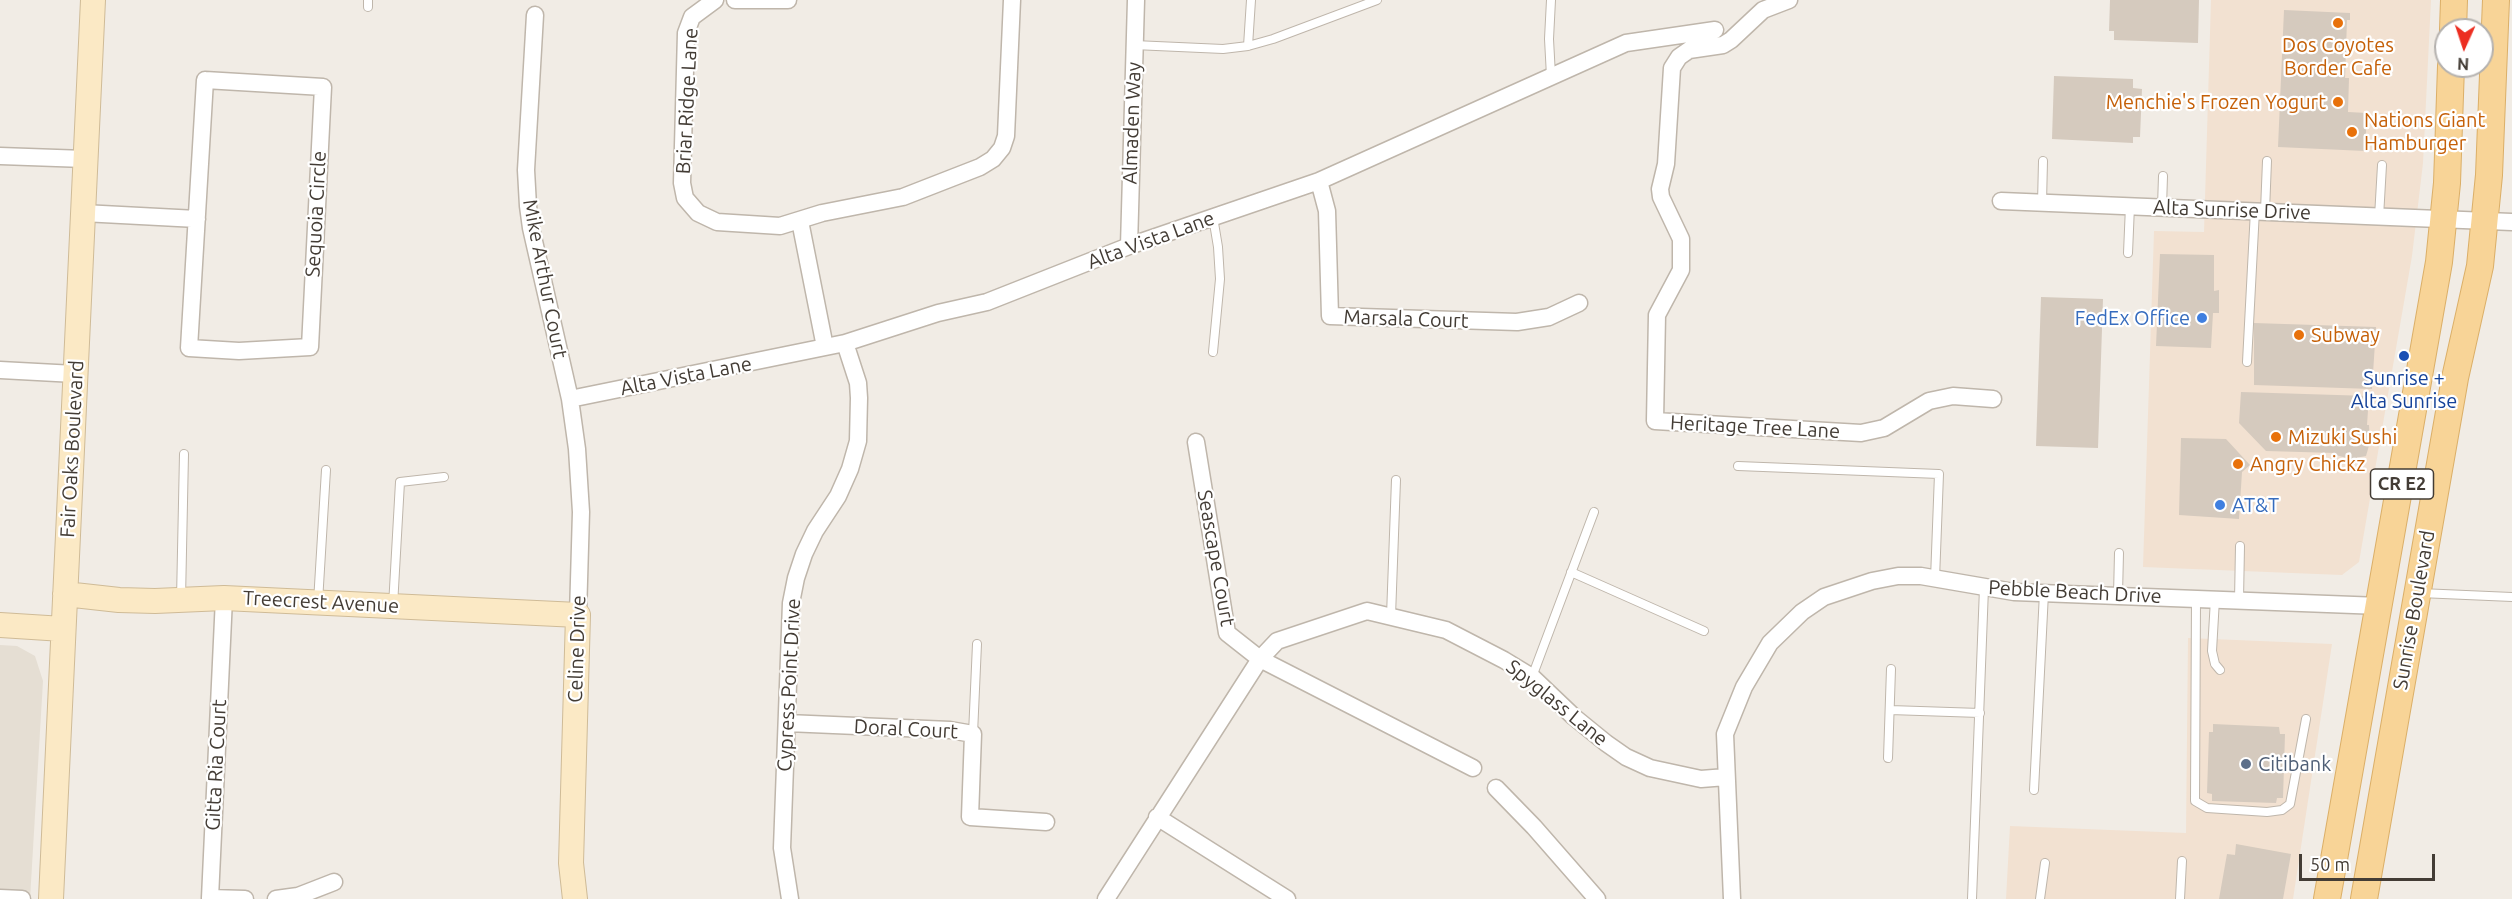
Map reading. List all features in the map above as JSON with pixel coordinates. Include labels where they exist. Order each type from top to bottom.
[{"type":"main road","name":"Fair Oaks Boulevard","points":[[51,899],[93,0]]},
{"type":"main road","points":[[2453,18],[2454,0]]},
{"type":"main road","name":"Sunrise Boulevard","points":[[2327,899],[2439,262],[2464,220],[2496,0]]},
{"type":"main road","name":"Sunrise Boulevard","points":[[2364,899],[2455,378],[2480,266],[2464,220],[2452,78]]},
{"type":"main road","name":"Treecrest Avenue","points":[[65,594],[118,600],[224,598],[578,615]]},
{"type":"main road","name":"Celine Drive","points":[[575,899],[571,863],[578,615]]},
{"type":"main road","points":[[0,625],[63,628]]},
{"type":"street","name":"Briar Ridge Lane","points":[[716,0],[692,17],[686,33],[682,183],[686,198],[698,213],[717,222],[780,226],[822,213],[903,196],[980,168],[993,159],[1002,148],[1006,136],[1012,0]]},
{"type":"street","points":[[735,0],[788,0]]},
{"type":"street","name":"Almaden Way","points":[[1129,246],[1136,0]]},
{"type":"street","name":"Heritage Tree Lane","points":[[1789,0],[1763,10],[1723,45],[1689,50],[1679,57],[1672,68],[1666,164],[1660,189],[1661,197],[1681,239],[1681,270],[1656,315],[1655,421],[1861,433],[1884,428],[1929,401],[1953,396],[1993,399]]},
{"type":"street","name":"Mike Arthur Court","points":[[535,15],[526,170],[528,206],[570,399]]},
{"type":"street","name":"Alta Vista Lane","points":[[570,399],[825,348],[938,313],[987,302],[1129,246],[1320,181],[1626,43],[1714,30]]},
{"type":"street","name":"Sequoia Circle","points":[[205,80],[323,87],[310,347],[239,351],[189,348],[197,219],[205,80]]},
{"type":"street","points":[[0,156],[85,159]]},
{"type":"street","name":"Marsala Court","points":[[1320,181],[1327,212],[1330,316],[1518,322],[1550,317],[1579,303]]},
{"type":"street","name":"Alta Sunrise Drive","points":[[2001,201],[2512,222]]},
{"type":"street","points":[[83,213],[197,219]]},
{"type":"street","points":[[800,221],[825,348]]},
{"type":"street","name":"Cypress Point Drive","points":[[790,899],[782,848],[792,603],[796,578],[815,531],[838,496],[850,470],[858,441],[860,398],[853,364],[845,343]]},
{"type":"street","points":[[0,370],[75,374]]},
{"type":"street","name":"Celine Drive","points":[[570,399],[580,480],[578,615]]},
{"type":"street","name":"Seascape Court","points":[[1196,442],[1227,633],[1260,659]]},
{"type":"street","name":"Pebble Beach Drive","points":[[1732,899],[1725,734],[1744,687],[1770,643],[1802,612],[1824,597],[1872,581],[1899,576],[1935,579],[1984,588],[2044,593],[2380,606]]},
{"type":"street","name":"Gitta Ria Court","points":[[224,598],[210,898],[245,899]]},
{"type":"street","name":"Spyglass Lane","points":[[1106,899],[1156,817],[1260,659],[1278,641],[1367,611],[1446,630],[1504,660],[1532,677],[1574,717],[1626,757],[1650,768],[1676,775],[1701,779],[1726,777]]},
{"type":"street","points":[[1260,659],[1473,768]]},
{"type":"street","name":"Doral Court","points":[[787,723],[950,730],[973,734],[970,817],[1046,822]]},
{"type":"street","points":[[1496,788],[1534,827],[1597,899]]},
{"type":"street","points":[[1156,817],[1287,899]]},
{"type":"street","points":[[276,899],[298,896],[334,882]]},
{"type":"street","points":[[0,898],[22,899]]},
{"type":"lane","points":[[1248,46],[1251,0]]},
{"type":"lane","points":[[1134,45],[1222,49],[1248,46],[1273,39],[1377,0]]},
{"type":"lane","points":[[1551,0],[1549,39],[1551,76]]},
{"type":"lane","points":[[2042,203],[2043,161]]},
{"type":"lane","points":[[2247,362],[2260,210],[2267,161]]},
{"type":"lane","points":[[2379,217],[2382,165]]},
{"type":"lane","points":[[2162,207],[2163,176]]},
{"type":"lane","points":[[2128,253],[2130,206]]},
{"type":"lane","points":[[1213,217],[1220,279],[1213,352]]},
{"type":"lane","points":[[181,600],[184,454]]},
{"type":"lane","points":[[1737,465],[1939,474],[1935,579]]},
{"type":"lane","points":[[318,602],[326,470]]},
{"type":"lane","points":[[393,606],[400,482],[444,477]]},
{"type":"lane","points":[[1391,616],[1396,480]]},
{"type":"lane","points":[[1532,677],[1594,512]]},
{"type":"lane","points":[[2239,600],[2240,546]]},
{"type":"lane","points":[[2118,596],[2119,553]]},
{"type":"lane","points":[[1571,572],[1704,631]]},
{"type":"lane","points":[[1972,899],[1984,588]]},
{"type":"lane","points":[[2034,790],[2044,593]]},
{"type":"lane","points":[[2417,593],[2512,597]]},
{"type":"lane","points":[[2196,598],[2195,801],[2207,808],[2267,812],[2282,810],[2290,804],[2306,719]]},
{"type":"lane","points":[[2215,599],[2212,651],[2215,664],[2220,669]]},
{"type":"lane","points":[[973,734],[977,644]]},
{"type":"lane","points":[[1888,758],[1892,669]]},
{"type":"lane","points":[[1890,710],[1980,713]]},
{"type":"lane","points":[[2180,899],[2182,861]]},
{"type":"lane","points":[[2040,899],[2044,863]]},
{"type":"shaded area","points":[[2211,0],[2431,0],[2423,163],[2412,256],[2359,562],[2342,575],[2143,567],[2154,231],[2204,232]]},
{"type":"shaded area","points":[[2188,638],[2332,644],[2293,899],[2006,899],[2010,826],[2186,833]]},
{"type":"shaded area","points":[[0,645],[17,646],[35,656],[43,681],[30,899],[0,899]]},
{"type":"building","points":[[2110,0],[2199,0],[2198,43],[2114,40],[2114,31],[2109,31]]},
{"type":"building","points":[[2284,10],[2350,13],[2350,20],[2347,20],[2345,78],[2349,78],[2348,112],[2367,113],[2365,151],[2278,147]]},
{"type":"building","points":[[2054,76],[2133,79],[2133,88],[2142,89],[2140,137],[2133,137],[2133,143],[2052,139]]},
{"type":"building","points":[[2160,254],[2214,255],[2214,291],[2219,290],[2219,313],[2213,313],[2211,348],[2156,346]]},
{"type":"building","points":[[2041,297],[2103,299],[2098,448],[2036,446]]},
{"type":"building","points":[[2254,323],[2376,327],[2372,389],[2254,385]]},
{"type":"building","points":[[2241,392],[2369,396],[2367,425],[2369,425],[2370,442],[2366,456],[2350,459],[2336,455],[2336,453],[2266,451],[2239,423]]},
{"type":"building","points":[[2181,438],[2226,439],[2250,465],[2242,472],[2239,519],[2179,515]]},
{"type":"building","name":"Citibank","points":[[2213,724],[2279,727],[2280,734],[2285,734],[2283,798],[2277,798],[2276,803],[2212,801],[2212,794],[2207,793],[2209,732],[2213,732]]},
{"type":"building","points":[[2236,844],[2291,854],[2283,899],[2219,899],[2227,854],[2235,855]]},
{"type":"place","name":"Dos Coyotes Border Cafe","points":[[2338,23]]},
{"type":"place","name":"Menchie's Frozen Yogurt","points":[[2338,102]]},
{"type":"place","name":"Nations Giant Hamburger","points":[[2352,132]]},
{"type":"place","name":"FedEx Office","points":[[2202,318]]},
{"type":"place","name":"Subway","points":[[2299,335]]},
{"type":"place","name":"Sunrise + Alta Sunrise","points":[[2404,356]]},
{"type":"place","name":"Mizuki Sushi","points":[[2276,437]]},
{"type":"place","name":"Angry Chickz","points":[[2238,464]]},
{"type":"place","name":"AT&T","points":[[2220,505]]},
{"type":"place","name":"Citibank","points":[[2246,764]]}]
